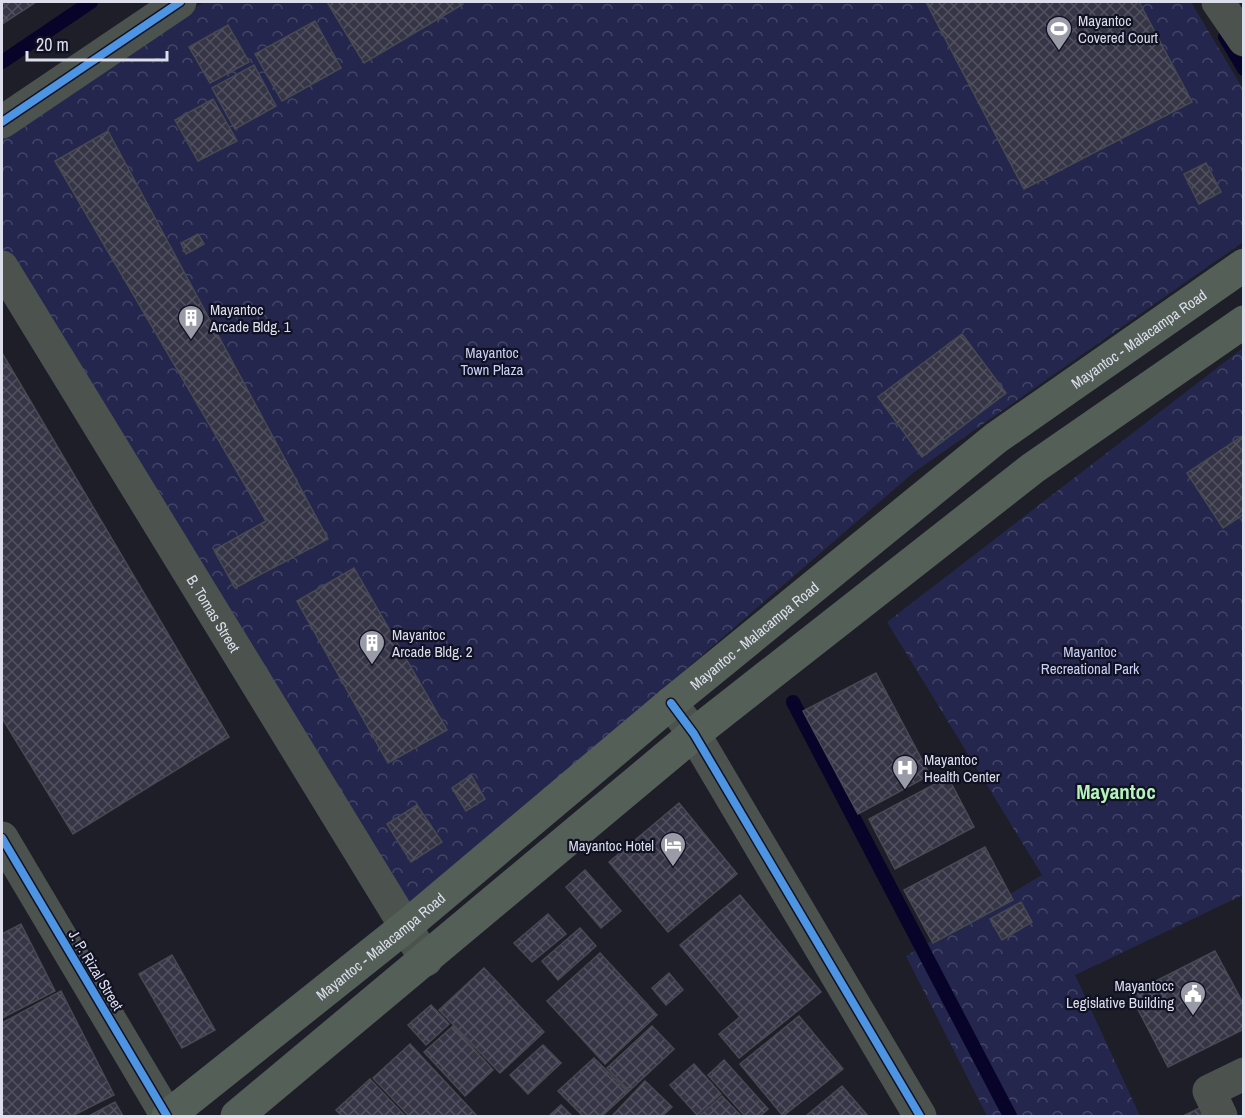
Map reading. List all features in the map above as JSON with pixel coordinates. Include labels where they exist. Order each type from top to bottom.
[{"type":"main road","name":"Mayantoc - Malacampa Road","points":[[168,1116],[405,927],[671,703],[1014,426],[1244,265]]},
{"type":"main road","points":[[237,1116],[694,734],[1041,463],[1244,322]]},
{"type":"main road","points":[[1014,426],[1041,463]]},
{"type":"street","points":[[2,122],[180,2]]},
{"type":"street","points":[[1218,2],[1244,40]]},
{"type":"street","name":"B. Tomas Street","points":[[2,267],[426,960]]},
{"type":"street","points":[[671,703],[694,734],[920,1116]]},
{"type":"street","name":"J. P. Rizal Street","points":[[2,838],[168,1116]]},
{"type":"street","points":[[1221,1116],[1209,1092],[1244,1074]]},
{"type":"green space","name":"Mayantoc Town Plaza","points":[[204,2],[1191,2],[1243,89],[1243,242],[913,473],[406,911],[2,248],[2,136]]},
{"type":"green space","name":"Mayantoc Recreational Park","points":[[1243,348],[1243,895],[1075,975],[1140,1116],[987,1116],[906,956],[1042,875],[887,622]]},
{"type":"building","points":[[2,2],[36,2],[2,24]]},
{"type":"building","points":[[327,2],[461,2],[463,4],[364,63]]},
{"type":"building","name":"Mayantoc Covered Court","points":[[926,2],[1139,2],[1192,102],[1024,189]]},
{"type":"building","points":[[315,21],[341,68],[282,101],[255,54]]},
{"type":"building","points":[[228,25],[249,62],[210,83],[189,47]]},
{"type":"building","points":[[254,65],[276,106],[235,129],[212,88]]},
{"type":"building","points":[[213,99],[237,141],[198,161],[175,120]]},
{"type":"building","name":"Mayantoc Arcade Bldg. 1","points":[[108,131],[328,539],[235,588],[214,550],[266,521],[55,161]]},
{"type":"building","points":[[1206,163],[1221,192],[1199,204],[1184,174]]},
{"type":"building","points":[[198,234],[204,244],[186,254],[181,243]]},
{"type":"building","points":[[962,334],[1006,393],[922,457],[878,397]]},
{"type":"building","points":[[2,353],[229,737],[73,834],[2,718]]},
{"type":"building","points":[[1244,435],[1244,514],[1223,528],[1187,473]]},
{"type":"building","name":"Mayantoc Arcade Bldg. 2","points":[[354,568],[447,730],[388,763],[297,601]]},
{"type":"building","points":[[876,673],[930,775],[858,814],[803,711]]},
{"type":"building","points":[[471,775],[485,799],[466,811],[452,788]]},
{"type":"building","points":[[948,777],[974,827],[895,869],[869,819]]},
{"type":"building","name":"Mayantoc Hotel","points":[[679,803],[737,874],[668,932],[609,862]]},
{"type":"building","points":[[417,805],[442,842],[411,862],[387,824]]},
{"type":"building","points":[[985,847],[1013,900],[933,943],[904,890]]},
{"type":"building","points":[[585,870],[621,911],[601,928],[566,887]]},
{"type":"building","points":[[740,895],[821,992],[739,1058],[719,1034],[740,1017],[680,945]]},
{"type":"building","points":[[1021,902],[1032,922],[1002,940],[990,919]]},
{"type":"building","points":[[548,914],[566,934],[532,962],[514,943]]},
{"type":"building","points":[[21,924],[55,991],[2,1018],[2,934]]},
{"type":"building","points":[[580,928],[596,946],[558,980],[542,961]]},
{"type":"building","name":"Mayantocc Legislative Building","points":[[1215,951],[1244,1005],[1244,1029],[1168,1067],[1130,994]]},
{"type":"building","points":[[600,953],[657,1015],[605,1064],[547,1001]]},
{"type":"building","points":[[172,955],[215,1030],[182,1048],[139,974]]},
{"type":"building","points":[[484,968],[544,1032],[500,1073],[439,1010]]},
{"type":"building","points":[[669,973],[683,990],[666,1005],[652,988]]},
{"type":"building","points":[[61,991],[114,1095],[72,1116],[2,1116],[2,1023]]},
{"type":"building","points":[[431,1005],[449,1024],[426,1045],[408,1025]]},
{"type":"building","points":[[799,1016],[843,1069],[783,1116],[740,1064]]},
{"type":"building","points":[[453,1026],[493,1070],[465,1096],[424,1052]]},
{"type":"building","points":[[652,1026],[674,1049],[629,1091],[607,1068]]},
{"type":"building","points":[[410,1044],[477,1116],[409,1116],[373,1078]]},
{"type":"building","points":[[543,1045],[561,1063],[528,1094],[510,1075]]},
{"type":"building","points":[[594,1058],[628,1092],[602,1116],[583,1116],[558,1091]]},
{"type":"building","points":[[724,1060],[768,1109],[760,1116],[745,1116],[708,1075]]},
{"type":"building","points":[[694,1064],[721,1094],[697,1115],[670,1085]]},
{"type":"building","points":[[370,1079],[405,1116],[342,1116],[336,1110]]},
{"type":"building","points":[[645,1081],[672,1107],[662,1116],[612,1116]]},
{"type":"building","points":[[842,1086],[868,1116],[806,1116]]},
{"type":"building","points":[[722,1096],[741,1116],[699,1116]]},
{"type":"building","points":[[115,1102],[123,1116],[89,1116]]},
{"type":"building","points":[[561,1105],[572,1116],[549,1116]]},
{"type":"building","points":[[1202,1107],[1207,1116],[1183,1116]]},
{"type":"waterway","points":[[2,62],[91,2]]},
{"type":"waterway","points":[[1225,37],[1244,69]]},
{"type":"waterway","points":[[793,702],[1010,1116]]},
{"type":"cycle path","points":[[2,122],[180,2]]},
{"type":"cycle path","points":[[671,703],[694,734],[920,1116]]},
{"type":"cycle path","points":[[2,838],[167,1116]]},
{"type":"place","name":"Mayantoc Covered Court","points":[[1059,52]]},
{"type":"place","name":"Mayantoc Arcade Bldg. 1","points":[[191,341]]},
{"type":"place","name":"Mayantoc Arcade Bldg. 2","points":[[372,666]]},
{"type":"place","name":"Mayantoc Health Center","points":[[905,791]]},
{"type":"place","name":"Mayantoc Hotel","points":[[673,868]]},
{"type":"place","name":"Mayantocc Legislative Building","points":[[1193,1017]]},
{"type":"district","name":"Mayantoc","points":[[1116,791]]}]
